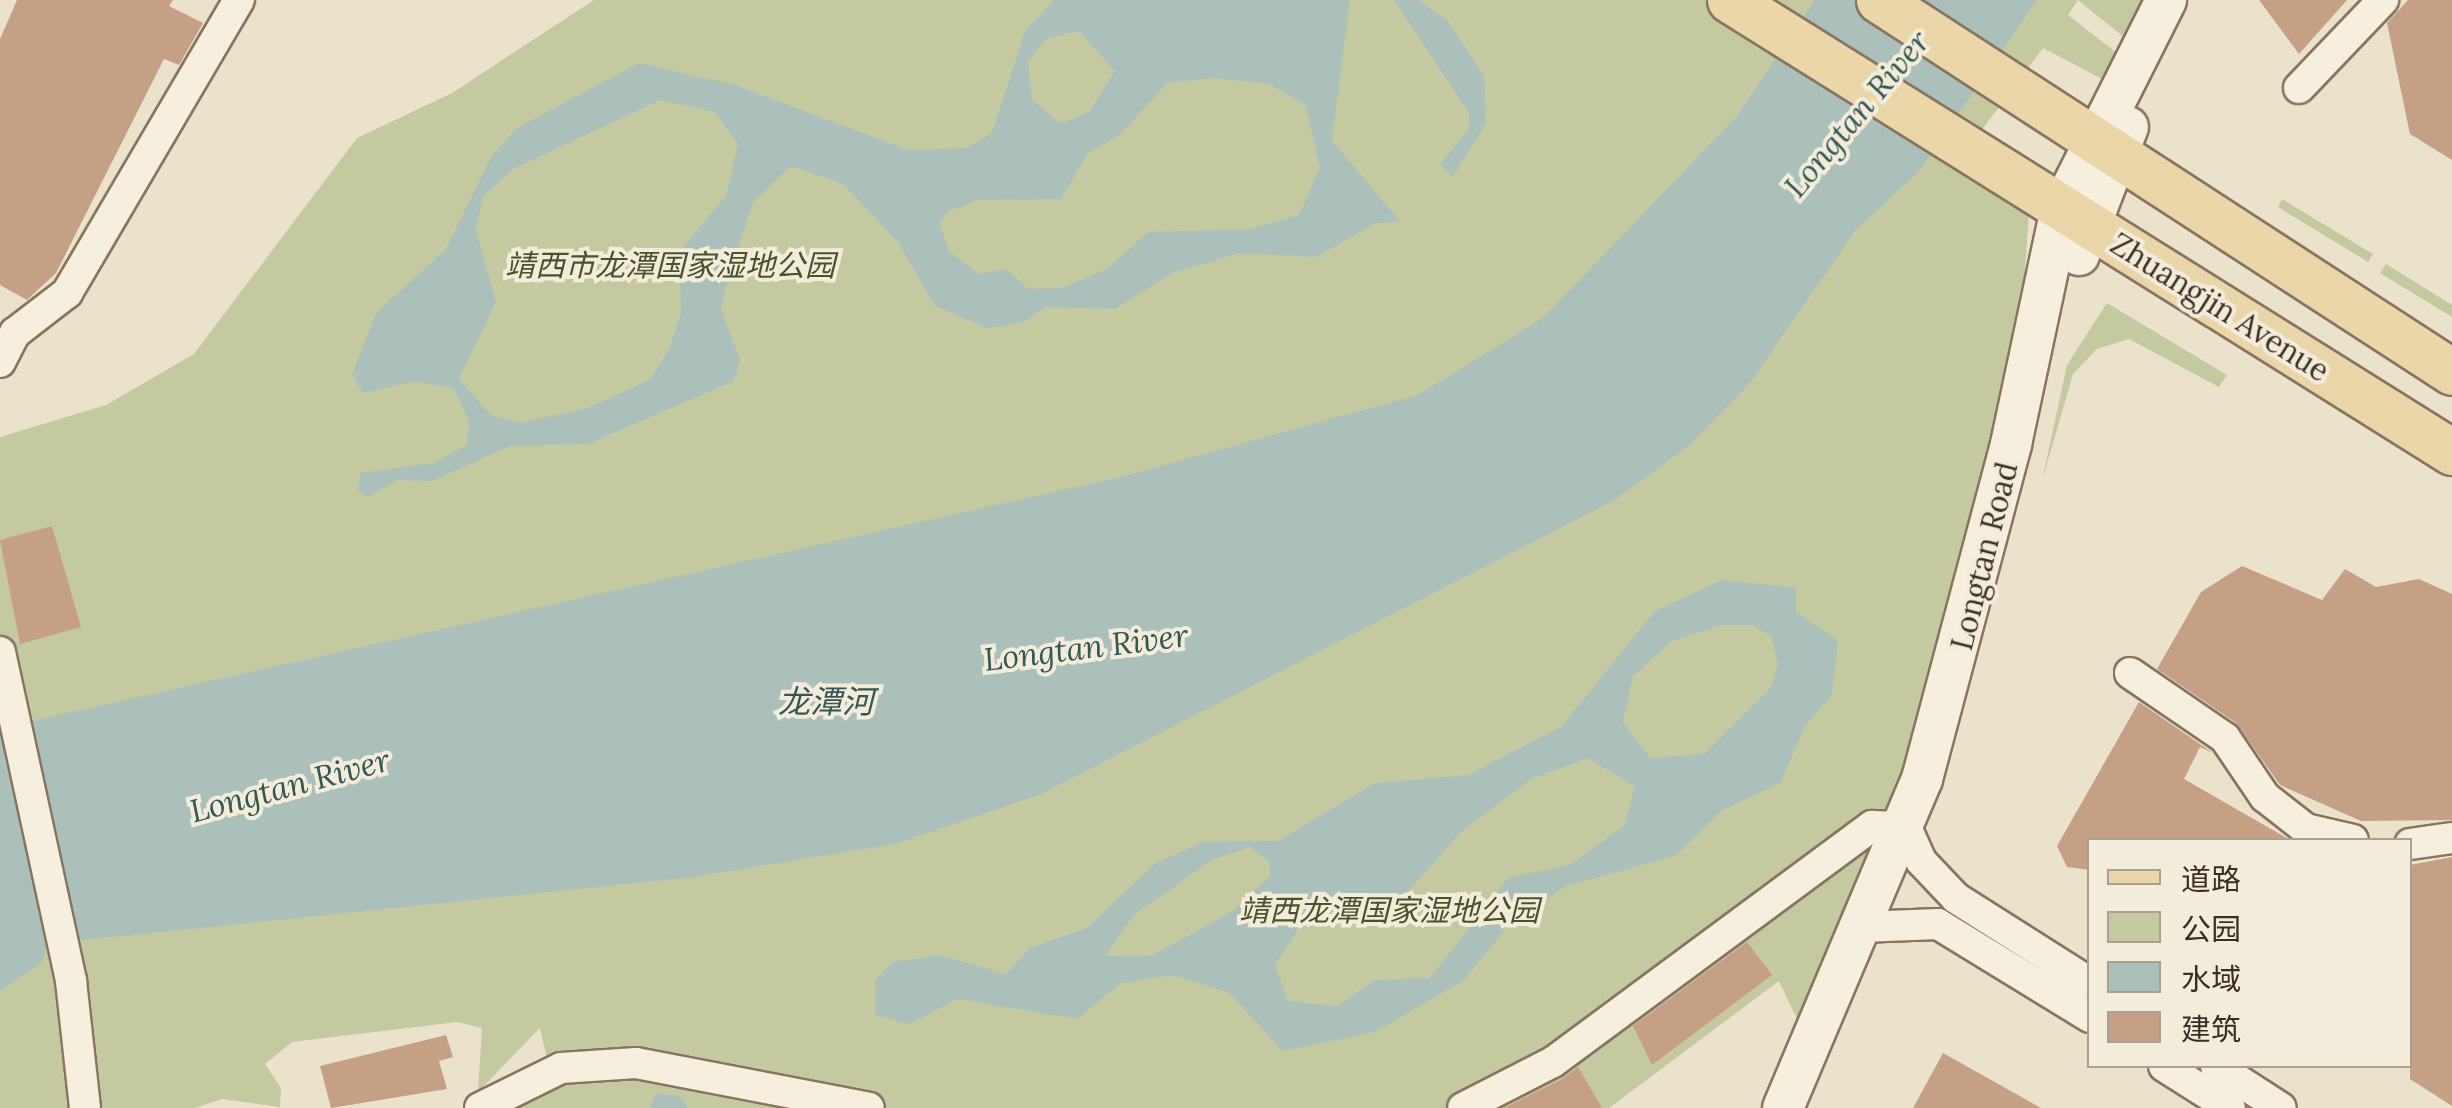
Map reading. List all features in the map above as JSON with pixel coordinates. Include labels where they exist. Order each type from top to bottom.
[{"type":"main road","points":[[1879,0],[2452,372]]},
{"type":"main road","name":"Longtan Road","points":[[1782,1108],[1914,844],[1968,622],[2077,218],[2166,0]]},
{"type":"main road","name":"Longtan Road","points":[[2104,148],[2185,0]]},
{"type":"main road","name":"Zhuangjin Avenue","points":[[1740,6],[2452,452]]},
{"type":"main road","name":"Longtan Road","points":[[1803,1108],[1876,926]]},
{"type":"street","points":[[0,362],[15,333],[68,293],[240,0]]},
{"type":"street","points":[[2300,88],[2383,0]]},
{"type":"street","points":[[0,652],[24,749],[60,938],[86,1108]]},
{"type":"street","points":[[2130,672],[2225,738],[2265,797],[2292,818],[2347,838]]},
{"type":"street","points":[[1463,1108],[1592,1035],[1858,831],[1914,844],[1956,898],[2087,981]]},
{"type":"street","points":[[2412,844],[2452,838]]},
{"type":"street","points":[[1876,926],[1922,921],[1959,933],[2087,1015]]},
{"type":"street","points":[[480,1108],[561,1068],[636,1063],[869,1108]]},
{"type":"street","points":[[2167,1068],[2230,1108]]},
{"type":"street","points":[[2219,1068],[2281,1108]]},
{"type":"green space","points":[[594,0],[2078,0],[2068,15],[2118,54],[2102,79],[2043,48],[1981,131],[2030,198],[2024,283],[1947,715],[1799,1023],[1779,981],[1609,1108],[513,1108],[550,1072],[540,1028],[478,1092],[482,1028],[457,1022],[292,1042],[265,1064],[281,1088],[280,1107],[222,1099],[195,1108],[0,1108],[0,437],[106,405],[194,354],[357,138],[452,93]]},
{"type":"green space","points":[[2078,0],[2145,0],[2125,38]]},
{"type":"green space","points":[[2282,199],[2373,254],[2368,262],[2278,207]]},
{"type":"green space","points":[[2386,264],[2452,305],[2452,317],[2380,273]]},
{"type":"green space","points":[[2107,303],[2227,375],[2219,387],[2129,339],[2097,349],[2073,374],[2042,481],[2067,365]]},
{"type":"water","points":[[1054,0],[1350,0],[1332,141],[1401,222],[1376,223],[1316,257],[1240,253],[1172,273],[1115,309],[1046,307],[1024,322],[987,328],[935,306],[898,242],[842,183],[791,166],[753,202],[727,282],[721,309],[740,360],[734,381],[588,444],[510,446],[432,481],[398,480],[367,497],[358,490],[360,473],[433,463],[467,445],[469,421],[454,389],[416,381],[363,393],[352,375],[376,313],[446,249],[491,157],[517,128],[639,63],[735,85],[908,150],[966,148],[992,133],[1025,31]],"holes":[[[1079,31],[1115,71],[1089,112],[1060,124],[1032,99],[1028,61],[1047,38]],[[1213,78],[1269,84],[1305,104],[1320,167],[1299,215],[1251,229],[1148,232],[1107,269],[1063,288],[1028,289],[1006,269],[979,274],[949,251],[939,223],[948,211],[979,200],[1061,199],[1088,153],[1121,134],[1167,83]],[[660,100],[715,112],[738,144],[726,196],[679,252],[681,313],[670,347],[651,379],[588,408],[520,423],[491,415],[459,379],[496,302],[476,230],[483,197],[513,169]]]},
{"type":"water","points":[[1394,0],[1418,0],[1448,21],[1484,76],[1486,123],[1453,177],[1440,164],[1469,128],[1469,113]]},
{"type":"water","name":"龙潭河","points":[[1815,0],[2037,0],[1920,170],[1855,231],[1749,384],[1690,445],[1613,501],[1039,795],[895,844],[694,877],[74,941],[32,721],[1121,477],[1418,395],[1543,318],[1737,116]]},
{"type":"water","points":[[1722,580],[1796,588],[1796,612],[1838,640],[1832,695],[1805,726],[1780,783],[1721,811],[1675,856],[1566,886],[1507,927],[1464,980],[1375,1032],[1282,1051],[1230,993],[1173,975],[1121,983],[1077,1019],[957,999],[910,1024],[875,1015],[875,981],[892,962],[940,955],[1006,974],[1030,948],[1087,928],[1154,864],[1203,842],[1278,841],[1375,783],[1468,775],[1561,727],[1655,611]],"holes":[[[1722,625],[1752,625],[1771,636],[1778,664],[1771,688],[1704,754],[1650,758],[1623,722],[1633,676],[1672,641]],[[1588,758],[1635,787],[1624,826],[1569,865],[1508,878],[1430,978],[1375,980],[1337,1006],[1288,1001],[1275,965],[1302,923],[1324,912],[1395,906],[1463,830],[1531,779]],[[1250,847],[1270,862],[1270,876],[1233,911],[1153,955],[1105,956],[1134,915],[1212,860]]]},
{"type":"water","points":[[0,712],[50,939],[41,963],[0,991]]},
{"type":"water","points":[[656,1093],[680,1096],[688,1108],[650,1108]]},
{"type":"building","points":[[17,0],[173,0],[169,6],[203,23],[179,65],[164,59],[56,273],[27,300],[0,285],[0,39]]},
{"type":"building","points":[[2259,0],[2347,0],[2299,54]]},
{"type":"building","points":[[2408,0],[2452,0],[2452,160],[2410,134],[2387,23]]},
{"type":"building","points":[[52,526],[81,627],[20,644],[0,540]]},
{"type":"building","points":[[2242,566],[2322,600],[2345,569],[2376,587],[2419,579],[2452,594],[2452,820],[2361,821],[2280,785],[2236,723],[2157,669],[2201,592]]},
{"type":"building","points":[[2139,702],[2213,753],[2200,747],[2184,779],[2287,838],[2087,838],[2087,870],[2067,867],[2057,846]]},
{"type":"building","points":[[2452,857],[2452,1106],[2410,1079],[2412,865]]},
{"type":"building","points":[[1747,942],[1772,975],[1652,1065],[1633,1026]]},
{"type":"building","points":[[446,1035],[453,1057],[439,1061],[447,1089],[331,1108],[320,1066]]},
{"type":"building","points":[[1943,1053],[2041,1108],[1913,1108]]},
{"type":"building","points":[[1578,1067],[1602,1108],[1504,1108],[1562,1079]]},
{"type":"water label","name":"Longtan River","points":[[1857,114]]},
{"type":"water label","name":"Longtan River","points":[[1086,648]]},
{"type":"water label","name":"Longtan River","points":[[290,786]]},
{"type":"park label","name":"靖西市龙潭国家湿地公园","points":[[670,265]]},
{"type":"park label","name":"靖西龙潭国家湿地公园","points":[[1389,910]]}]
